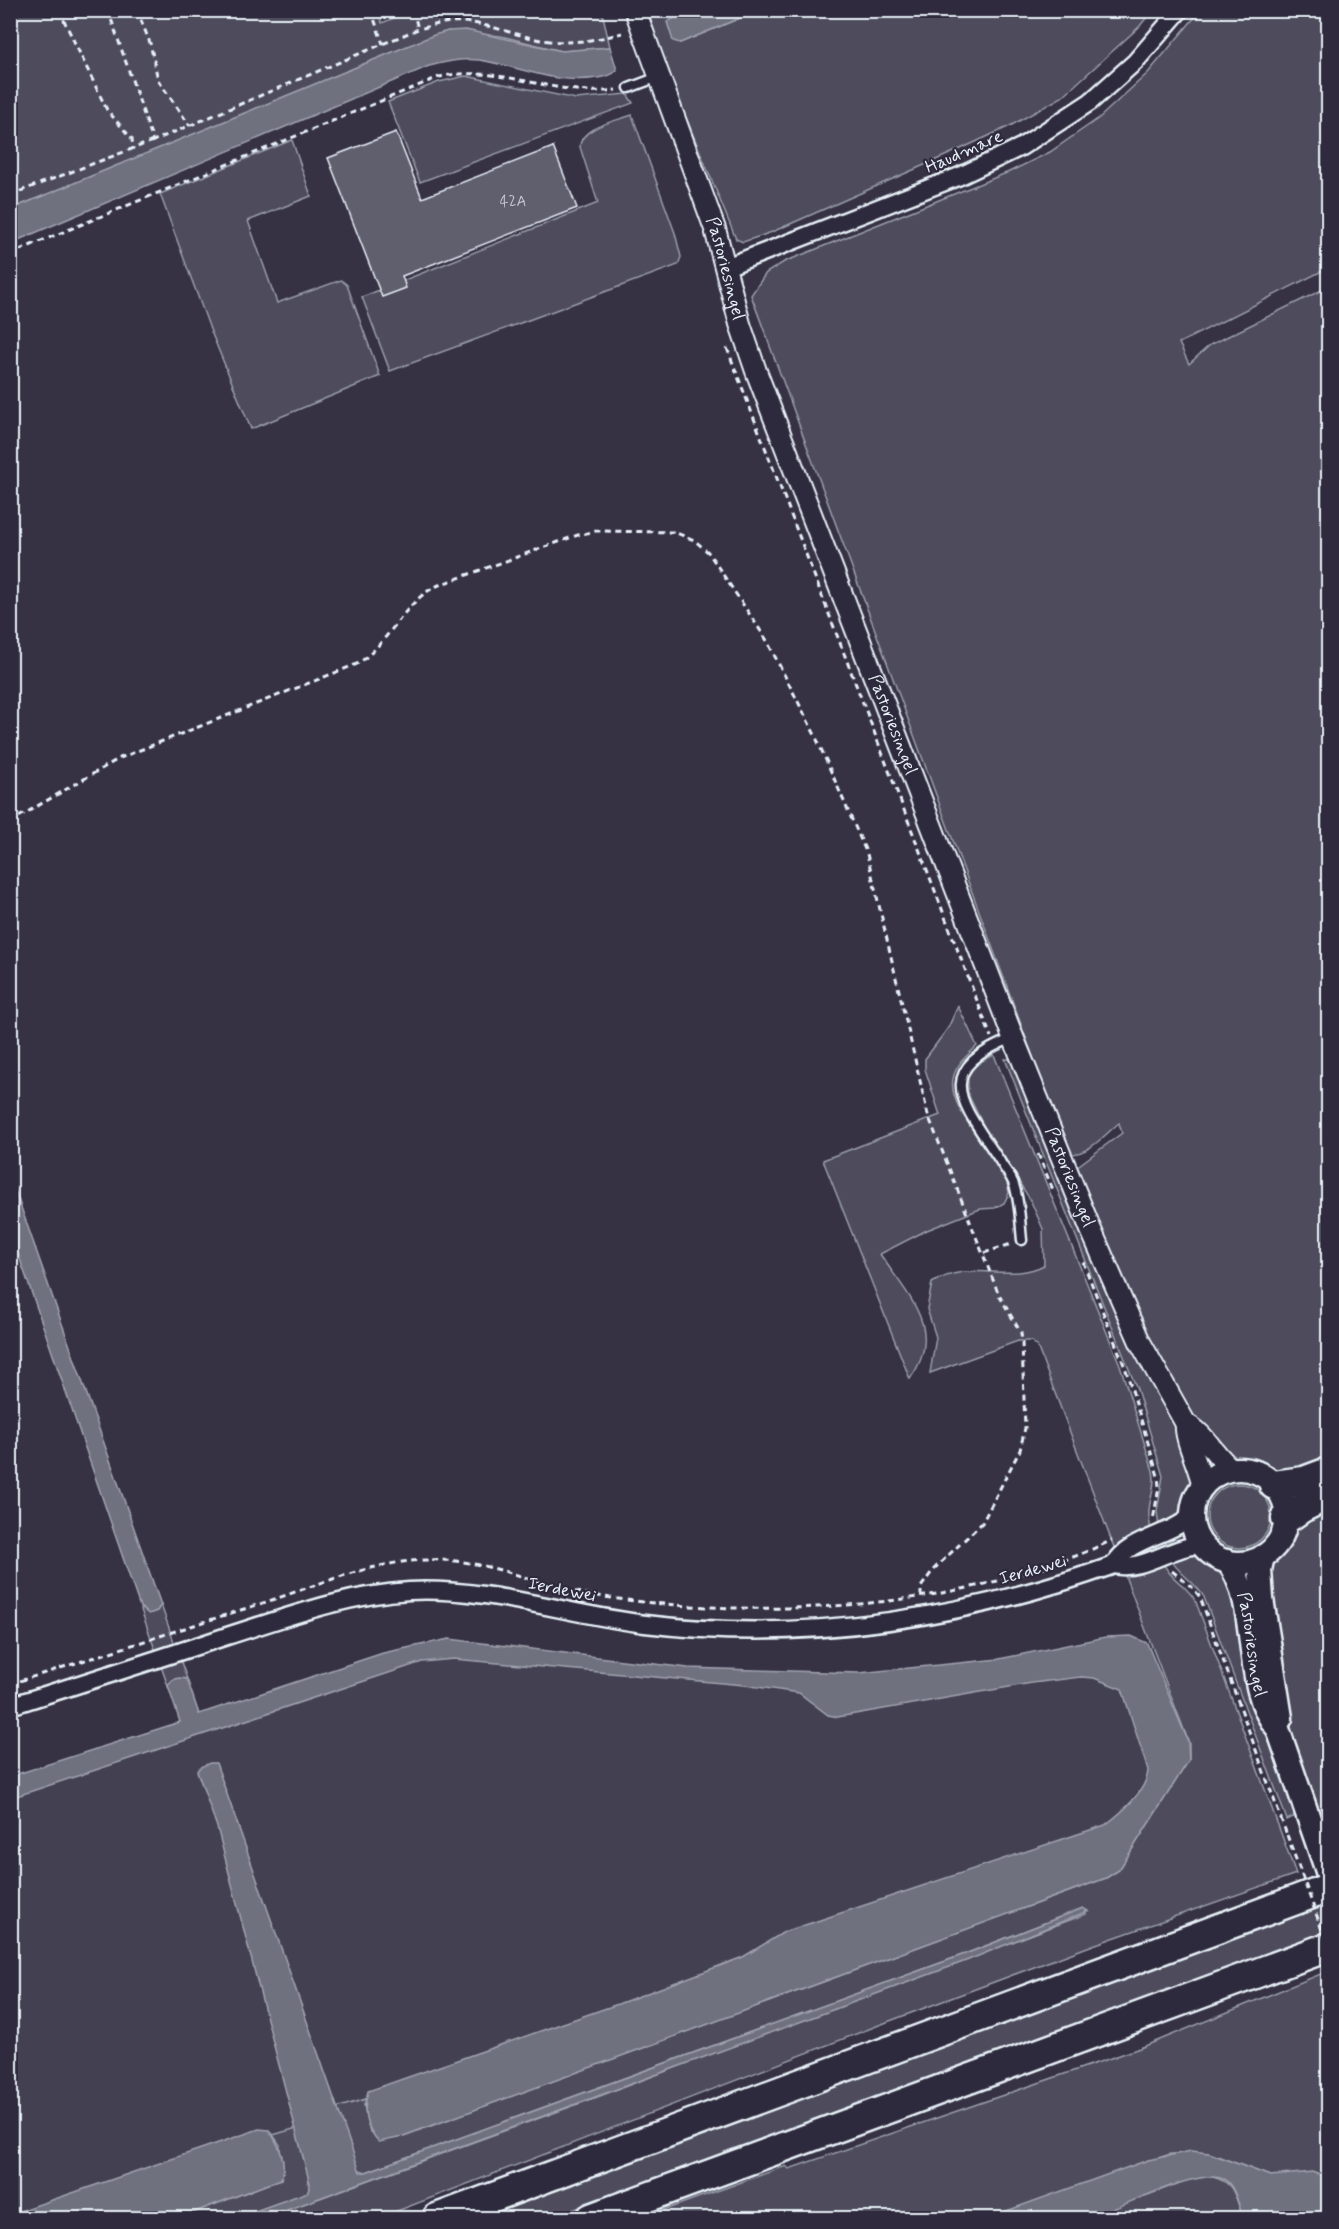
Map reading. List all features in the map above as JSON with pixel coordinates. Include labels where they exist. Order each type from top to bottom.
[{"type":"highway","points":[[1274,1485],[1304,1481],[1329,1472]]},
{"type":"highway","points":[[1286,1519],[1302,1508],[1329,1495]]},
{"type":"highway","points":[[437,2218],[1329,1888]]},
{"type":"highway","points":[[591,2218],[1329,1946]]},
{"type":"main road","points":[[1233,1470],[1255,1473],[1274,1485],[1283,1501],[1286,1519],[1280,1539],[1263,1556],[1245,1562],[1227,1561],[1209,1552],[1202,1545],[1195,1531],[1192,1515],[1196,1498],[1203,1487],[1216,1476],[1233,1470]]},
{"type":"main road","name":"Pastoriesingel","points":[[1263,1556],[1260,1584],[1281,1715],[1278,1729]]},
{"type":"main road","name":"Pastoriesingel","points":[[1227,1561],[1239,1583],[1254,1663],[1268,1718],[1278,1729],[1329,1874]]},
{"type":"street","name":"Pastoriesingel","points":[[635,10],[703,193],[751,358],[1013,1037],[1112,1279],[1140,1342],[1186,1424],[1196,1429],[1216,1456],[1233,1470]]},
{"type":"street","name":"Haudmare","points":[[726,267],[783,247],[960,176],[1021,147],[1097,95],[1135,62],[1180,10]]},
{"type":"street","name":"Pastoriesingel","points":[[1186,1424],[1185,1434],[1199,1466],[1203,1487]]},
{"type":"street","name":"Ierdewei","points":[[1114,1565],[1119,1555],[1179,1526],[1192,1515]]},
{"type":"street","name":"Ierdewei","points":[[10,1706],[311,1609],[387,1593],[460,1592],[602,1618],[666,1626],[784,1630],[875,1624],[961,1609],[1044,1588],[1114,1565],[1124,1567],[1187,1546],[1202,1545]]},
{"type":"lane","points":[[629,88],[659,76]]},
{"type":"lane","points":[[1013,1037],[978,1054],[966,1066],[961,1081],[962,1096],[974,1122],[1014,1184],[1022,1240]]},
{"type":"path","points":[[59,10],[107,110],[132,139],[133,148]]},
{"type":"path","points":[[108,10],[153,141]]},
{"type":"path","points":[[137,10],[150,43],[158,80],[190,126]]},
{"type":"path","points":[[371,10],[383,44]]},
{"type":"path","points":[[412,10],[418,29]]},
{"type":"path","points":[[10,195],[190,126],[418,29],[451,22],[488,26],[537,39],[567,42],[594,41],[622,33]]},
{"type":"path","points":[[10,254],[440,77],[467,72],[485,73],[575,92],[629,88]]},
{"type":"path","points":[[723,337],[744,398],[994,1045]]},
{"type":"path","points":[[10,822],[120,758],[357,663],[374,651],[424,592],[439,585],[588,532],[665,531],[688,537],[702,546],[715,561],[766,639],[856,824],[872,873],[928,1115],[1002,1302],[1020,1334],[1025,1428],[1013,1466],[982,1523],[930,1575],[921,1587],[921,1595]]},
{"type":"path","points":[[1035,1146],[1058,1201]]},
{"type":"path","points":[[984,1253],[1022,1240]]},
{"type":"path","points":[[1080,1256],[1126,1370],[1158,1476],[1159,1487],[1153,1514],[1154,1526]]},
{"type":"path","points":[[1169,1566],[1192,1587],[1200,1598],[1329,1946]]},
{"type":"shaded area","points":[[378,10],[382,23],[399,16],[398,11],[602,11],[610,47],[562,51],[501,36],[448,31],[11,209],[11,11]]},
{"type":"shaded area","points":[[642,11],[688,11],[684,12],[680,43],[757,11],[1152,11],[1139,27],[1062,97],[1010,126],[954,152],[772,232],[743,242],[736,239]]},
{"type":"shaded area","points":[[1200,11],[1328,11],[1328,268],[1179,343],[1189,364],[1210,345],[1328,287],[1328,1465],[1277,1474],[1224,1454],[1205,1434],[1179,1397],[1132,1308],[1075,1168],[1122,1133],[1119,1123],[1090,1148],[1069,1154],[751,295],[766,273],[784,262],[1009,172],[1050,152],[1099,118],[1148,73]]},
{"type":"shaded area","points":[[466,76],[576,99],[627,94],[633,103],[420,182],[388,102],[439,82]]},
{"type":"shaded area","points":[[632,115],[675,233],[681,257],[678,265],[390,371],[362,297],[598,203],[580,147],[582,140],[586,134],[600,126]]},
{"type":"shaded area","points":[[292,140],[311,196],[248,221],[277,303],[341,280],[347,285],[380,376],[251,429],[210,329],[160,194]]},
{"type":"shaded area","points":[[958,1006],[977,1046],[958,1066],[954,1075],[953,1089],[965,1118],[997,1164],[1009,1193],[1004,1203],[995,1208],[980,1209],[927,1230],[880,1254],[911,1299],[919,1314],[923,1329],[924,1345],[920,1361],[910,1379],[823,1160],[940,1115],[925,1069],[925,1059],[948,1028]]},
{"type":"shaded area","points":[[994,1055],[1120,1365],[1153,1471],[1154,1483],[1149,1518],[1158,1553],[1164,1566],[1196,1602],[1296,1874],[1093,1945],[887,2022],[379,2218],[265,2218],[592,2099],[1086,1914],[1083,1908],[965,1954],[366,2172],[357,2169],[336,2108],[366,2099],[364,2105],[370,2132],[398,2138],[1106,1878],[1119,1870],[1189,1760],[1189,1743],[1037,1346],[1031,1341],[1018,1341],[930,1373],[936,1337],[927,1309],[932,1283],[946,1276],[961,1273],[1017,1272],[1044,1265],[1043,1229],[1030,1199],[989,1137],[968,1094],[968,1076],[972,1066]]},
{"type":"shaded area","points":[[1005,1059],[1012,1059],[1192,1460],[1191,1492],[1188,1500],[1177,1515],[1159,1528],[1157,1511],[1163,1476],[1137,1389]]},
{"type":"shaded area","points":[[1233,1484],[1245,1484],[1262,1493],[1269,1504],[1271,1516],[1269,1528],[1262,1539],[1245,1548],[1233,1548],[1221,1543],[1212,1534],[1207,1522],[1207,1510],[1212,1498],[1221,1489]]},
{"type":"shaded area","points":[[1328,1508],[1328,1837],[1292,1737],[1272,1636],[1269,1566],[1307,1519]]},
{"type":"shaded area","points":[[1192,1553],[1219,1567],[1229,1577],[1264,1723],[1295,1816],[1287,1820],[1204,1597],[1196,1586],[1177,1569],[1170,1558]]},
{"type":"shaded area","points":[[161,1605],[187,1679],[176,1679],[168,1686],[140,1607],[149,1614],[157,1611]]},
{"type":"shaded area","points":[[454,1659],[744,1685],[799,1693],[827,1715],[838,1717],[1032,1683],[1094,1677],[1122,1689],[1148,1770],[1148,1778],[1120,1814],[1105,1825],[784,1932],[743,1957],[618,2004],[368,2091],[366,2099],[336,2108],[216,1763],[210,1763],[197,1771],[217,1827],[297,2128],[273,2135],[269,2130],[259,2129],[11,2214],[11,1798],[422,1662]]},
{"type":"shaded area","points":[[1328,1899],[1328,1933],[550,2218],[464,2218]]},
{"type":"shaded area","points":[[1328,1971],[1328,2178],[1321,2175],[1270,2176],[1209,2153],[1170,2154],[987,2218],[642,2218],[786,2166],[789,2169],[1140,2048]]},
{"type":"shaded area","points":[[297,2128],[308,2173],[309,2192],[236,2218],[179,2218],[281,2179],[280,2145],[273,2135]]},
{"type":"shaded area","points":[[1207,2176],[1228,2185],[1235,2195],[1243,2218],[1086,2218],[1188,2180]]},
{"type":"water","points":[[688,11],[757,11],[680,43],[673,41],[667,22]]},
{"type":"water","points":[[466,30],[562,51],[610,47],[617,70],[605,77],[566,79],[479,60],[460,60],[429,66],[11,243],[11,209],[434,35]]},
{"type":"water","points":[[10,1176],[161,1605],[157,1611],[149,1614],[140,1607],[11,1233]]},
{"type":"water","points":[[1131,1636],[1147,1643],[1188,1741],[1189,1760],[1119,1870],[1106,1878],[398,2138],[379,2142],[366,2118],[365,2105],[368,2091],[618,2004],[743,1957],[784,1932],[1105,1825],[1138,1794],[1148,1770],[1122,1689],[1094,1678],[1081,1677],[1032,1683],[838,1717],[828,1715],[799,1693],[744,1685],[454,1659],[422,1662],[11,1798],[11,1776],[180,1722],[168,1686],[176,1679],[187,1679],[199,1714],[383,1653],[449,1639],[688,1668],[859,1673],[999,1659],[1106,1637]]},
{"type":"water","points":[[216,1763],[360,2172],[366,2172],[965,1954],[1083,1908],[1088,1911],[966,1961],[265,2218],[236,2218],[308,2192],[310,2184],[217,1827],[197,1771],[200,1767]]},
{"type":"water","points":[[259,2129],[269,2130],[279,2147],[283,2159],[281,2179],[179,2218],[11,2218],[11,2214]]},
{"type":"water","points":[[1191,2151],[1209,2153],[1270,2176],[1312,2172],[1328,2178],[1328,2218],[1243,2218],[1231,2186],[1223,2179],[1211,2177],[1176,2184],[1088,2218],[1054,2220],[987,2218],[1148,2160]]},
{"type":"building","points":[[396,132],[422,198],[553,147],[577,208],[402,276],[406,288],[382,297],[328,158]]}]
